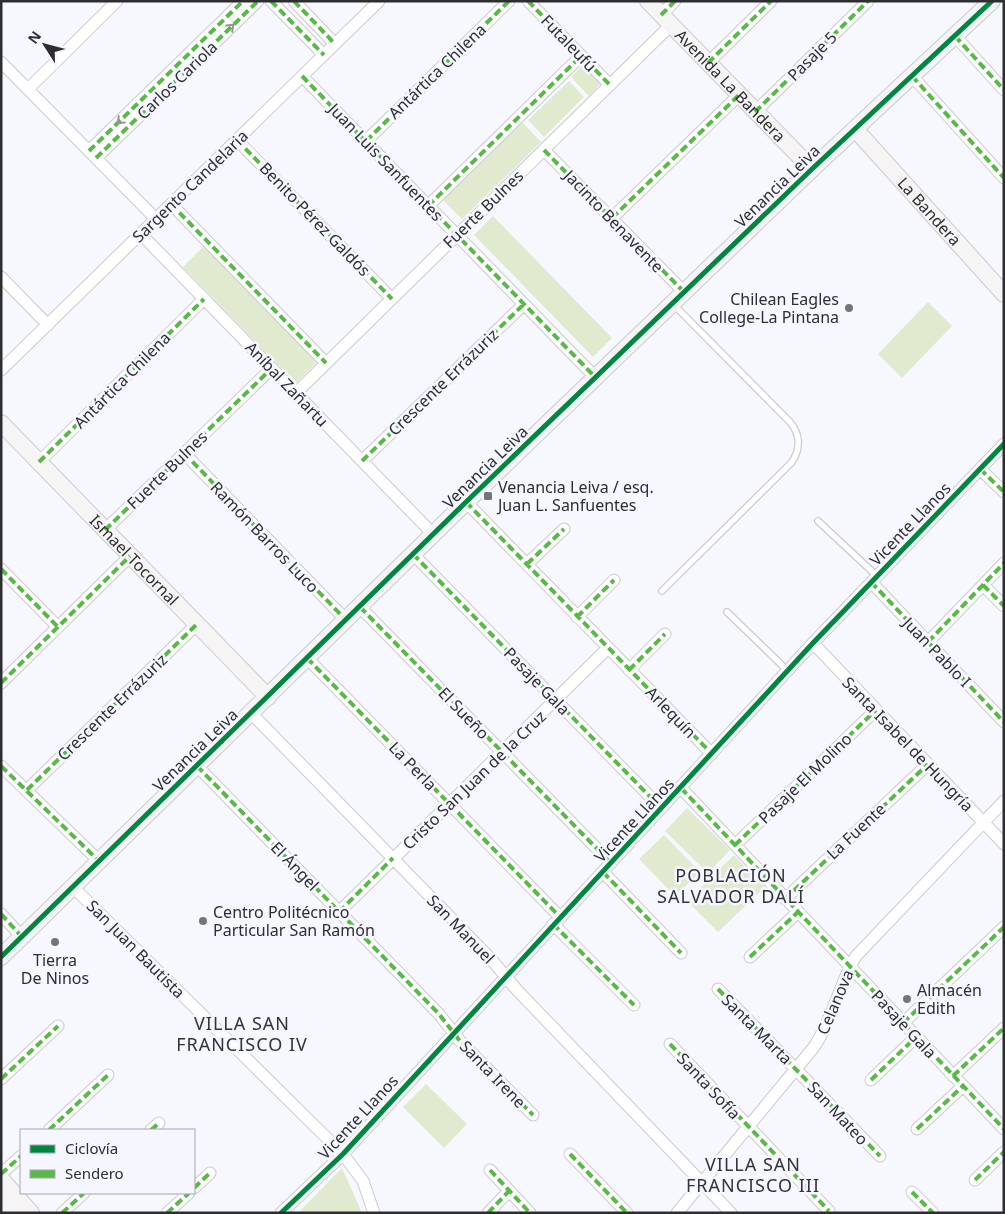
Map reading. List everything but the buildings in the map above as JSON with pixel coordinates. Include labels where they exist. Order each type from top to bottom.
[{"type":"street","points":[[28,89],[117,1]]},
{"type":"street","name":"Carlos Cariola","points":[[92,155],[243,1]]},
{"type":"street","name":"Carlos Cariola","points":[[92,155],[258,1]]},
{"type":"street","points":[[271,1],[324,55]]},
{"type":"street","points":[[294,1],[336,44]]},
{"type":"street","name":"Sargento Candelaria","points":[[1,370],[379,1]]},
{"type":"street","name":"Antártica Chilena","points":[[366,141],[509,1]]},
{"type":"street","name":"Futaleufú","points":[[528,1],[610,85]]},
{"type":"street","name":"Avenida La Bandera","points":[[648,1],[812,170]]},
{"type":"street","name":"Fuerte Bulnes","points":[[296,393],[610,85],[666,20],[675,1]]},
{"type":"street","points":[[708,63],[771,1]]},
{"type":"street","name":"Pasaje 5","points":[[755,112],[868,1]]},
{"type":"street","name":"Venancia Leiva","points":[[1,957],[466,502],[855,129],[992,1]]},
{"type":"street","points":[[955,36],[1004,90]]},
{"type":"street","points":[[428,206],[581,56]]},
{"type":"street","points":[[1,62],[156,219]]},
{"type":"street","name":"Juan Luis Sanfuentes","points":[[302,76],[596,378]]},
{"type":"street","points":[[912,76],[1004,178]]},
{"type":"street","points":[[612,218],[739,95]]},
{"type":"street","name":"La Bandera","points":[[855,129],[1004,294]]},
{"type":"street","name":"Benito Pérez Galdós","points":[[238,140],[392,299]]},
{"type":"street","name":"Jacinto Benavente","points":[[544,150],[612,218],[678,298]]},
{"type":"street","points":[[171,204],[326,363]]},
{"type":"street","name":"Aníbal Zañartu","points":[[141,234],[433,534]]},
{"type":"street","points":[[1,277],[48,325]]},
{"type":"street","name":"Antártica Chilena","points":[[39,462],[204,299]]},
{"type":"street","name":"Crescente Errázuriz","points":[[362,461],[524,304]]},
{"type":"street","name":"Fuerte Bulnes","points":[[105,530],[272,368]]},
{"type":"street","name":"Ismael Tocornal","points":[[1,423],[268,697]]},
{"type":"street","name":"Vicente Llanos","points":[[281,1213],[343,1154],[505,975],[681,788],[813,643],[1004,444]]},
{"type":"street","name":"Ramón Barros Luco","points":[[184,453],[346,620]]},
{"type":"street","points":[[980,469],[1004,492]]},
{"type":"street","name":"Arlequín","points":[[466,502],[712,754]]},
{"type":"street","points":[[527,564],[564,529]]},
{"type":"street","name":"Pasaje Gala","points":[[413,554],[662,808]]},
{"type":"street","points":[[1,683],[130,556]]},
{"type":"street","points":[[928,642],[1004,563]]},
{"type":"street","points":[[1,569],[58,627]]},
{"type":"street","name":"Juan Pablo I","points":[[874,579],[928,642],[1004,722]]},
{"type":"street","points":[[578,616],[614,580]]},
{"type":"street","points":[[983,585],[1004,606]]},
{"type":"street","name":"El Sueño","points":[[360,606],[611,863]]},
{"type":"street","name":"Crescente Errázuriz","points":[[26,790],[196,624]]},
{"type":"street","points":[[630,670],[665,634]]},
{"type":"street","name":"Santa Isabel de Hungría","points":[[813,643],[1004,844]]},
{"type":"street","name":"Cristo San Juan de la Cruz","points":[[339,912],[608,648]]},
{"type":"street","name":"La Perla","points":[[307,658],[450,803],[634,1005]]},
{"type":"street","name":"Pasaje El Molino","points":[[734,845],[876,710]]},
{"type":"street","name":"San Manuel","points":[[251,712],[393,858],[731,1213]]},
{"type":"street","name":"La Fuente","points":[[785,899],[928,764]]},
{"type":"street","points":[[1,766],[100,861]]},
{"type":"street","name":"El Ángel","points":[[197,766],[455,1032]]},
{"type":"street","name":"Pasaje Gala","points":[[681,788],[1004,1129]]},
{"type":"street","name":"Celanova","points":[[677,1213],[749,1128],[820,1039],[850,967],[864,946],[1004,801]]},
{"type":"street","points":[[603,872],[681,952]]},
{"type":"street","name":"San Juan Bautista","points":[[73,887],[343,1154],[363,1182],[374,1213]]},
{"type":"street","points":[[750,957],[798,912]]},
{"type":"street","points":[[1,914],[22,937]]},
{"type":"street","points":[[903,1023],[1004,927]]},
{"type":"street","name":"Santa Marta","points":[[718,989],[797,1069]]},
{"type":"street","points":[[1,1079],[58,1026]]},
{"type":"street","points":[[953,1076],[1004,1028]]},
{"type":"street","name":"Santa Irene","points":[[455,1032],[460,1041],[533,1115]]},
{"type":"street","points":[[871,1080],[916,1037]]},
{"type":"street","name":"Santa Sofía","points":[[670,1044],[829,1211]]},
{"type":"street","name":"San Mateo","points":[[797,1069],[880,1156]]},
{"type":"street","points":[[49,1129],[108,1075]]},
{"type":"street","points":[[917,1129],[963,1086]]},
{"type":"street","points":[[975,1180],[1004,1152]]},
{"type":"street","points":[[570,1154],[627,1213]]},
{"type":"street","points":[[1,1174],[20,1157]]},
{"type":"street","points":[[490,1170],[530,1213]]},
{"type":"street","points":[[195,1187],[210,1173]]},
{"type":"street","points":[[1,1179],[6,1203],[31,1213]]},
{"type":"street","points":[[488,1213],[509,1191]]},
{"type":"street","points":[[912,1192],[933,1213]]},
{"type":"street","points":[[62,1213],[83,1194]]},
{"type":"street","points":[[168,1213],[188,1194]]},
{"type":"lane","points":[[662,591],[792,462],[798,446],[797,433],[790,422],[678,298]]},
{"type":"lane","points":[[818,521],[874,579]]},
{"type":"lane","points":[[727,612],[788,671]]},
{"type":"green space","points":[[584,64],[602,82],[589,96],[571,77]]},
{"type":"green space","points":[[569,81],[584,97],[544,137],[528,120]]},
{"type":"green space","points":[[522,122],[541,142],[462,219],[442,199]]},
{"type":"green space","points":[[493,216],[612,338],[593,357],[474,235]]},
{"type":"green space","points":[[205,245],[318,361],[296,383],[183,267]]},
{"type":"green space","points":[[928,302],[952,326],[902,378],[878,354]]},
{"type":"green space","points":[[687,808],[730,850],[708,873],[665,831]]},
{"type":"green space","points":[[664,835],[700,872],[675,896],[639,859]]},
{"type":"green space","points":[[734,855],[765,887],[718,932],[687,901]]},
{"type":"green space","points":[[426,1084],[467,1124],[444,1148],[403,1107]]},
{"type":"green space","points":[[342,1168],[362,1213],[302,1213],[300,1211]]},
{"type":"marked path","points":[[89,151],[243,1]]},
{"type":"marked path","points":[[96,158],[258,1]]},
{"type":"marked path","points":[[271,1],[324,55]]},
{"type":"marked path","points":[[294,1],[335,44]]},
{"type":"marked path","points":[[366,141],[509,1]]},
{"type":"marked path","points":[[528,1],[610,85]]},
{"type":"marked path","points":[[661,15],[675,1]]},
{"type":"marked path","points":[[708,63],[771,1]]},
{"type":"marked path","points":[[755,112],[868,1]]},
{"type":"marked path","points":[[955,36],[1004,90]]},
{"type":"marked path","points":[[428,206],[581,56]]},
{"type":"marked path","points":[[302,76],[596,378]]},
{"type":"marked path","points":[[912,76],[1004,178]]},
{"type":"marked path","points":[[612,218],[739,95]]},
{"type":"marked path","points":[[237,140],[392,299]]},
{"type":"marked path","points":[[544,150],[684,292]]},
{"type":"marked path","points":[[171,204],[326,363]]},
{"type":"marked path","points":[[39,462],[204,299]]},
{"type":"marked path","points":[[362,461],[524,304]]},
{"type":"marked path","points":[[105,530],[272,368]]},
{"type":"marked path","points":[[184,453],[346,620]]},
{"type":"marked path","points":[[980,469],[1004,492]]},
{"type":"marked path","points":[[466,502],[712,754]]},
{"type":"marked path","points":[[527,564],[564,529]]},
{"type":"marked path","points":[[413,554],[661,808]]},
{"type":"marked path","points":[[1,683],[130,556]]},
{"type":"marked path","points":[[928,642],[1004,563]]},
{"type":"marked path","points":[[1,569],[58,627]]},
{"type":"marked path","points":[[577,617],[614,580]]},
{"type":"marked path","points":[[871,582],[1004,722]]},
{"type":"marked path","points":[[983,585],[1004,606]]},
{"type":"marked path","points":[[360,607],[611,863]]},
{"type":"marked path","points":[[27,790],[197,624]]},
{"type":"marked path","points":[[629,670],[665,634]]},
{"type":"marked path","points":[[307,658],[560,917]]},
{"type":"marked path","points":[[735,845],[876,710]]},
{"type":"marked path","points":[[785,899],[928,764]]},
{"type":"marked path","points":[[1,766],[99,861]]},
{"type":"marked path","points":[[197,766],[439,1014],[460,1041],[533,1115]]},
{"type":"marked path","points":[[681,788],[1004,1129]]},
{"type":"marked path","points":[[339,912],[393,858]]},
{"type":"marked path","points":[[603,872],[681,953]]},
{"type":"marked path","points":[[750,957],[798,912]]},
{"type":"marked path","points":[[1,914],[22,937]]},
{"type":"marked path","points":[[553,924],[634,1005]]},
{"type":"marked path","points":[[903,1023],[1004,927]]},
{"type":"marked path","points":[[718,989],[880,1156]]},
{"type":"marked path","points":[[1,1079],[58,1026]]},
{"type":"marked path","points":[[953,1076],[1004,1028]]},
{"type":"marked path","points":[[871,1080],[916,1037]]},
{"type":"marked path","points":[[670,1044],[829,1211]]},
{"type":"marked path","points":[[50,1129],[108,1075]]},
{"type":"marked path","points":[[917,1129],[963,1086]]},
{"type":"marked path","points":[[152,1129],[159,1123]]},
{"type":"marked path","points":[[975,1180],[1004,1152]]},
{"type":"marked path","points":[[570,1154],[627,1213]]},
{"type":"marked path","points":[[1,1174],[20,1157]]},
{"type":"marked path","points":[[490,1170],[530,1213]]},
{"type":"marked path","points":[[195,1187],[210,1173]]},
{"type":"marked path","points":[[488,1213],[509,1191]]},
{"type":"marked path","points":[[912,1192],[933,1213]]},
{"type":"marked path","points":[[62,1213],[83,1194]]},
{"type":"marked path","points":[[167,1213],[188,1194]]},
{"type":"cycle path","points":[[1,957],[466,502],[812,169],[992,1]]},
{"type":"cycle path","points":[[281,1213],[343,1154],[813,643],[1004,444]]},
{"type":"place","name":"Chilean Eagles College-La Pintana","points":[[849,308]]},
{"type":"place","name":"Venancia Leiva / esq. Juan L. Sanfuentes","points":[[488,496]]},
{"type":"place","name":"Centro Politécnico Particular San Ramón","points":[[203,921]]},
{"type":"place","name":"Tierra De Ninos","points":[[55,942]]},
{"type":"place","name":"Almacén Edith","points":[[907,999]]},
{"type":"district","name":"POBLACIÓN SALVADOR DALÍ","points":[[731,885]]},
{"type":"district","name":"VILLA SAN FRANCISCO IV","points":[[242,1033]]},
{"type":"district","name":"VILLA SAN FRANCISCO III","points":[[753,1174]]}]
